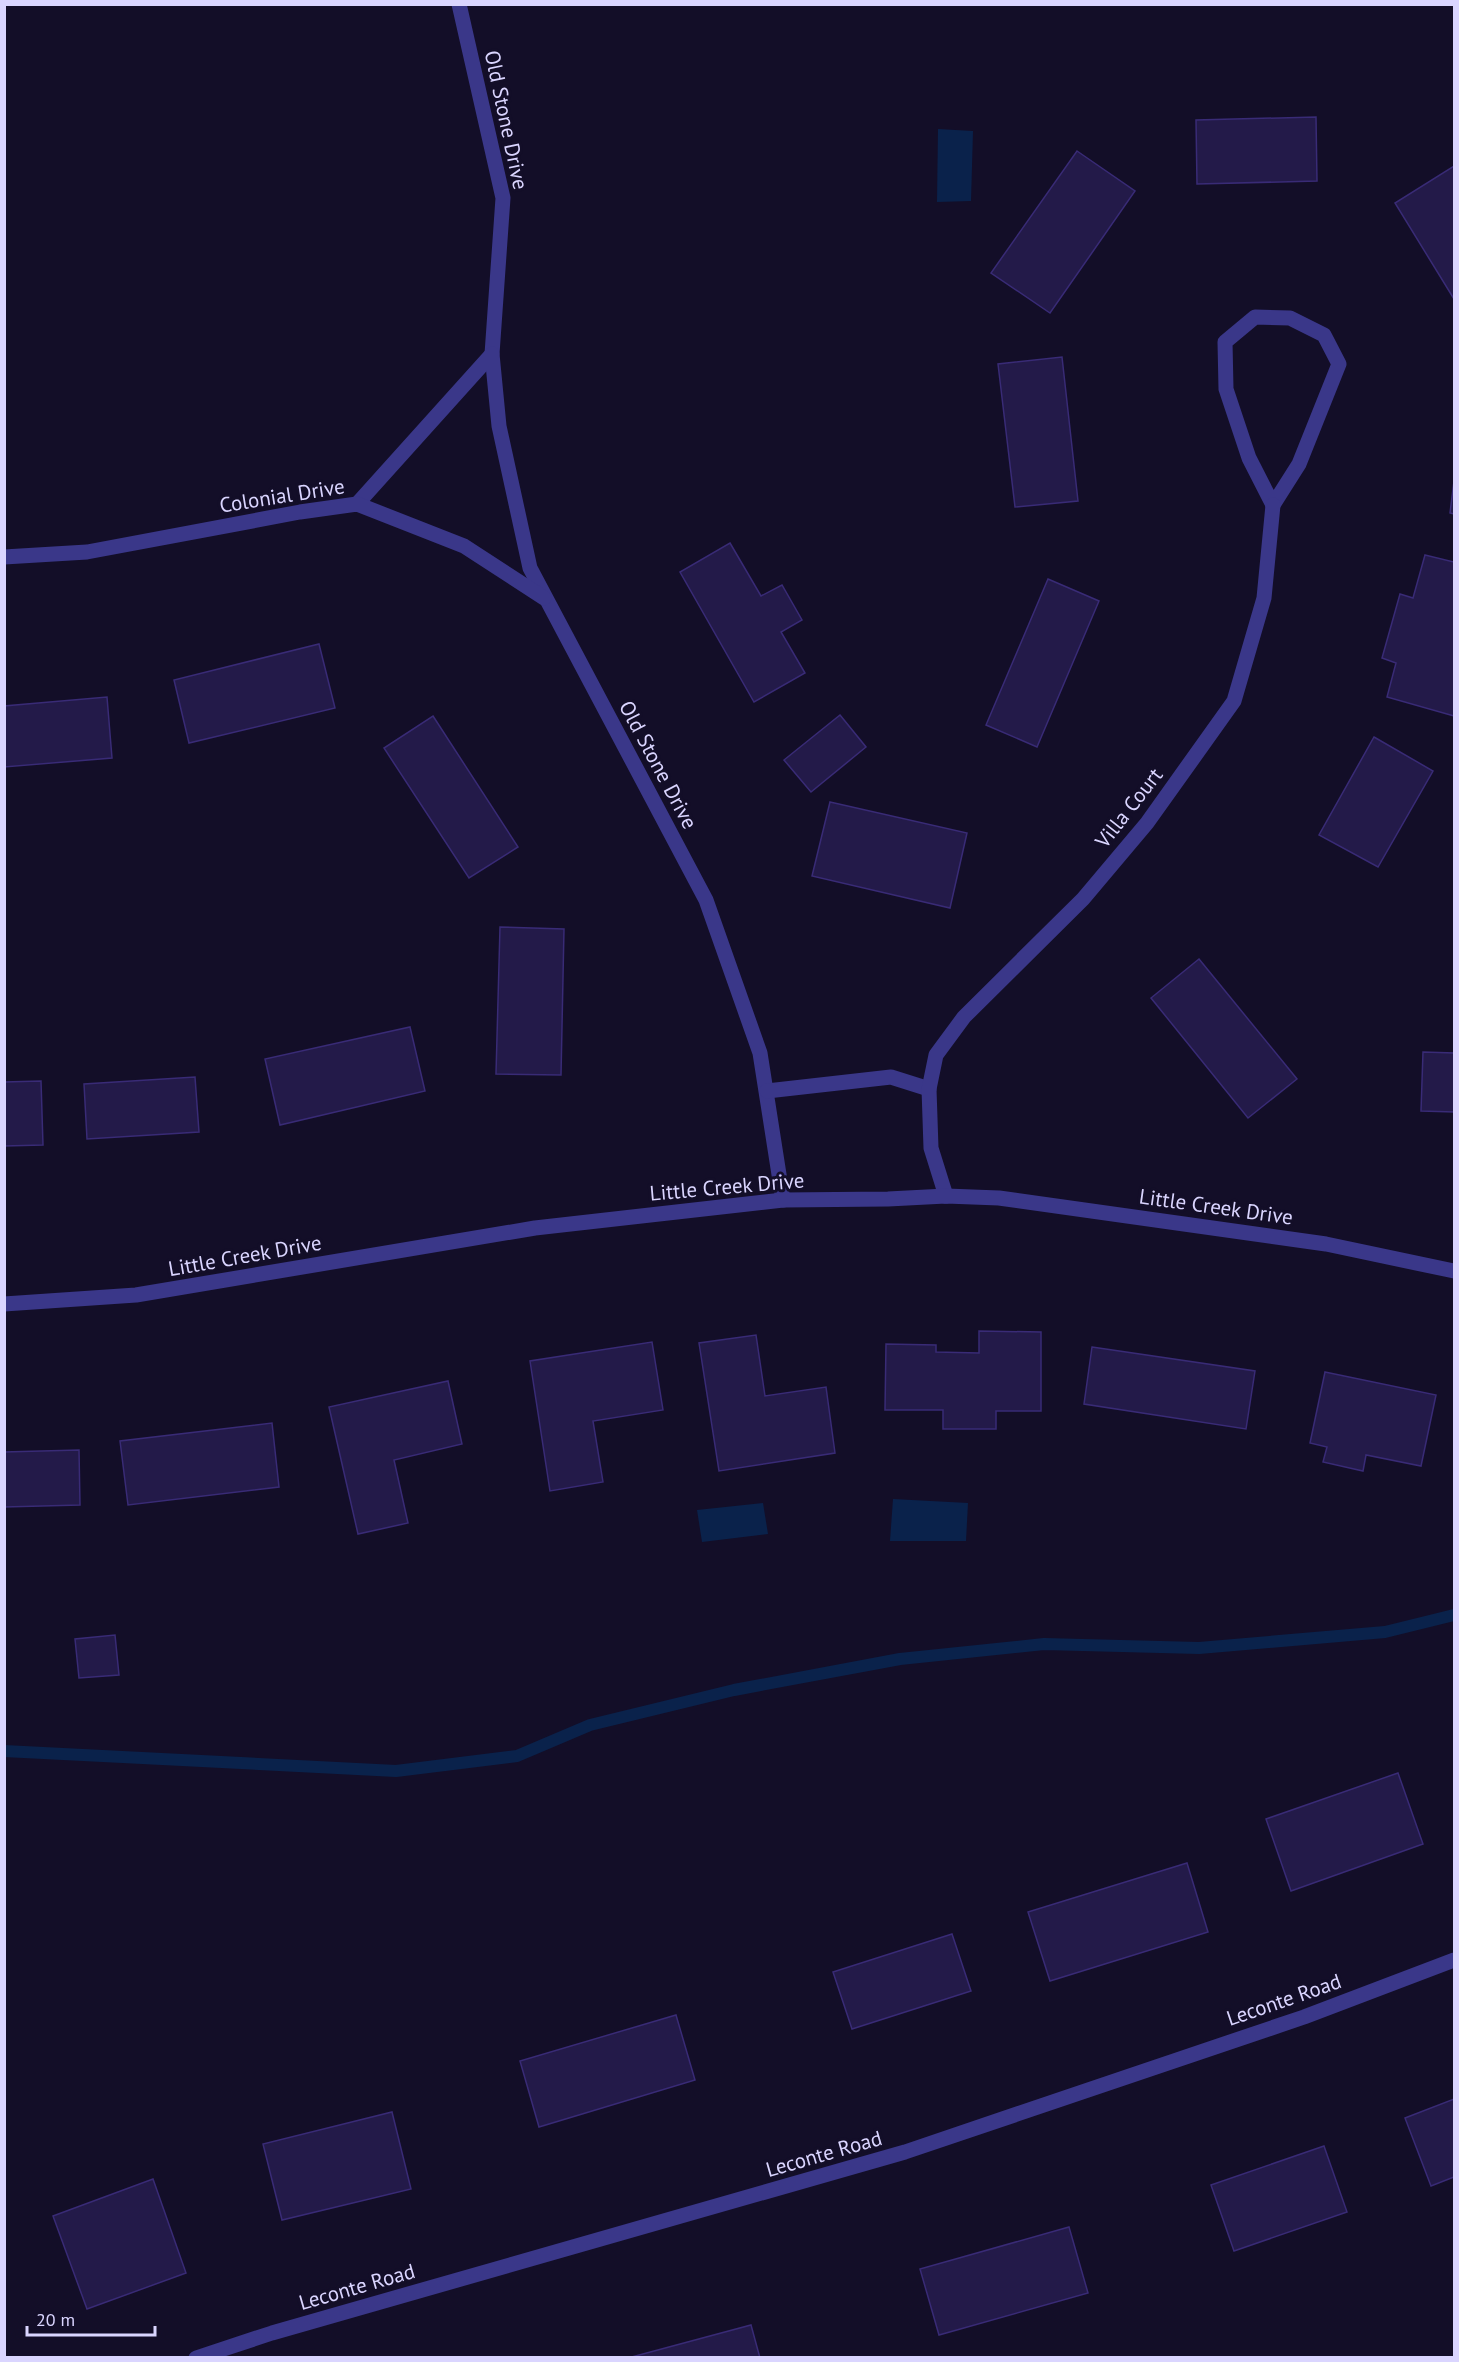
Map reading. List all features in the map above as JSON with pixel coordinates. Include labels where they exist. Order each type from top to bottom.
[{"type":"street","name":"Old Stone Drive","points":[[459,4],[503,198],[492,354],[499,426],[530,568],[706,900],[760,1053],[783,1200]]},
{"type":"street","name":"Villa Court","points":[[946,1196],[931,1148],[929,1089],[936,1055],[964,1017],[1083,899],[1147,823],[1233,701],[1264,598],[1273,505],[1299,464],[1339,364],[1324,335],[1290,318],[1255,317],[1225,342],[1226,389],[1249,458],[1273,505]]},
{"type":"street","points":[[357,504],[492,354]]},
{"type":"street","name":"Colonial Drive","points":[[4,557],[87,552],[300,512],[357,504],[464,546],[545,599]]},
{"type":"street","points":[[767,1091],[891,1077],[929,1089]]},
{"type":"street","name":"Little Creek Drive","points":[[4,1304],[136,1295],[535,1228],[783,1200],[946,1196],[999,1198],[1326,1244],[1455,1271]]},
{"type":"street","name":"Leconte Road","points":[[196,2358],[272,2333],[906,2152],[1304,2017],[1455,1960]]},
{"type":"water","points":[[938,129],[973,131],[971,201],[937,202]]},
{"type":"water","points":[[893,1499],[968,1503],[966,1541],[890,1541]]},
{"type":"water","points":[[763,1503],[768,1534],[702,1542],[697,1510]]},
{"type":"building","points":[[1316,117],[1317,181],[1197,184],[1196,120]]},
{"type":"building","points":[[1077,151],[1135,191],[1050,313],[991,273]]},
{"type":"building","points":[[1454,166],[1454,299],[1395,203]]},
{"type":"building","points":[[1062,357],[1078,501],[1015,507],[998,364]]},
{"type":"building","points":[[1454,481],[1454,514],[1450,513]]},
{"type":"building","points":[[730,543],[761,596],[782,585],[802,620],[781,632],[805,673],[754,702],[680,572]]},
{"type":"building","points":[[1425,555],[1454,562],[1454,716],[1387,697],[1396,663],[1382,658],[1400,594],[1413,598]]},
{"type":"building","points":[[1048,579],[1099,601],[1037,747],[986,725]]},
{"type":"building","points":[[319,644],[335,708],[189,743],[174,680]]},
{"type":"building","points":[[107,697],[112,758],[4,767],[4,706]]},
{"type":"building","points":[[840,715],[866,747],[811,792],[784,760]]},
{"type":"building","points":[[433,716],[518,847],[469,878],[384,748]]},
{"type":"building","points":[[1374,737],[1433,771],[1378,867],[1319,835]]},
{"type":"building","points":[[830,802],[967,833],[950,908],[812,876]]},
{"type":"building","points":[[500,927],[564,929],[561,1075],[496,1074]]},
{"type":"building","points":[[1199,959],[1297,1079],[1248,1118],[1151,998]]},
{"type":"building","points":[[410,1027],[425,1091],[280,1125],[265,1059]]},
{"type":"building","points":[[1423,1052],[1454,1053],[1454,1112],[1421,1111]]},
{"type":"building","points":[[195,1077],[199,1132],[87,1139],[84,1084]]},
{"type":"building","points":[[41,1081],[43,1145],[4,1146],[4,1082]]},
{"type":"building","points":[[979,1331],[1041,1332],[1041,1411],[996,1411],[996,1429],[943,1429],[943,1410],[885,1410],[886,1344],[936,1345],[936,1352],[979,1353]]},
{"type":"building","points":[[756,1335],[765,1396],[826,1387],[835,1453],[719,1471],[699,1343]]},
{"type":"building","points":[[652,1342],[663,1410],[593,1421],[603,1482],[550,1491],[530,1361]]},
{"type":"building","points":[[1092,1347],[1255,1371],[1246,1429],[1084,1404]]},
{"type":"building","points":[[1325,1372],[1436,1395],[1421,1466],[1366,1455],[1363,1471],[1323,1462],[1327,1447],[1310,1443]]},
{"type":"building","points":[[448,1381],[462,1444],[394,1460],[408,1523],[358,1534],[329,1407]]},
{"type":"building","points":[[272,1423],[279,1487],[128,1505],[120,1441]]},
{"type":"building","points":[[79,1450],[80,1505],[4,1507],[4,1452]]},
{"type":"building","points":[[115,1635],[119,1675],[79,1678],[75,1639]]},
{"type":"building","points":[[1398,1773],[1423,1844],[1291,1891],[1266,1819]]},
{"type":"building","points":[[1187,1863],[1208,1932],[1050,1981],[1028,1912]]},
{"type":"building","points":[[952,1934],[971,1991],[852,2029],[833,1972]]},
{"type":"building","points":[[676,2015],[695,2080],[539,2127],[520,2061]]},
{"type":"building","points":[[1454,2099],[1454,2177],[1431,2186],[1405,2118]]},
{"type":"building","points":[[392,2112],[411,2189],[282,2220],[263,2144]]},
{"type":"building","points":[[1324,2146],[1347,2212],[1234,2251],[1211,2185]]},
{"type":"building","points":[[153,2179],[186,2273],[87,2309],[53,2216]]},
{"type":"building","points":[[1069,2227],[1088,2293],[939,2335],[920,2269]]},
{"type":"building","points":[[751,2325],[760,2358],[628,2358]]},
{"type":"waterway","points":[[4,1751],[396,1771],[517,1756],[590,1725],[734,1690],[900,1659],[1044,1644],[1199,1648],[1385,1632],[1454,1615]]}]
